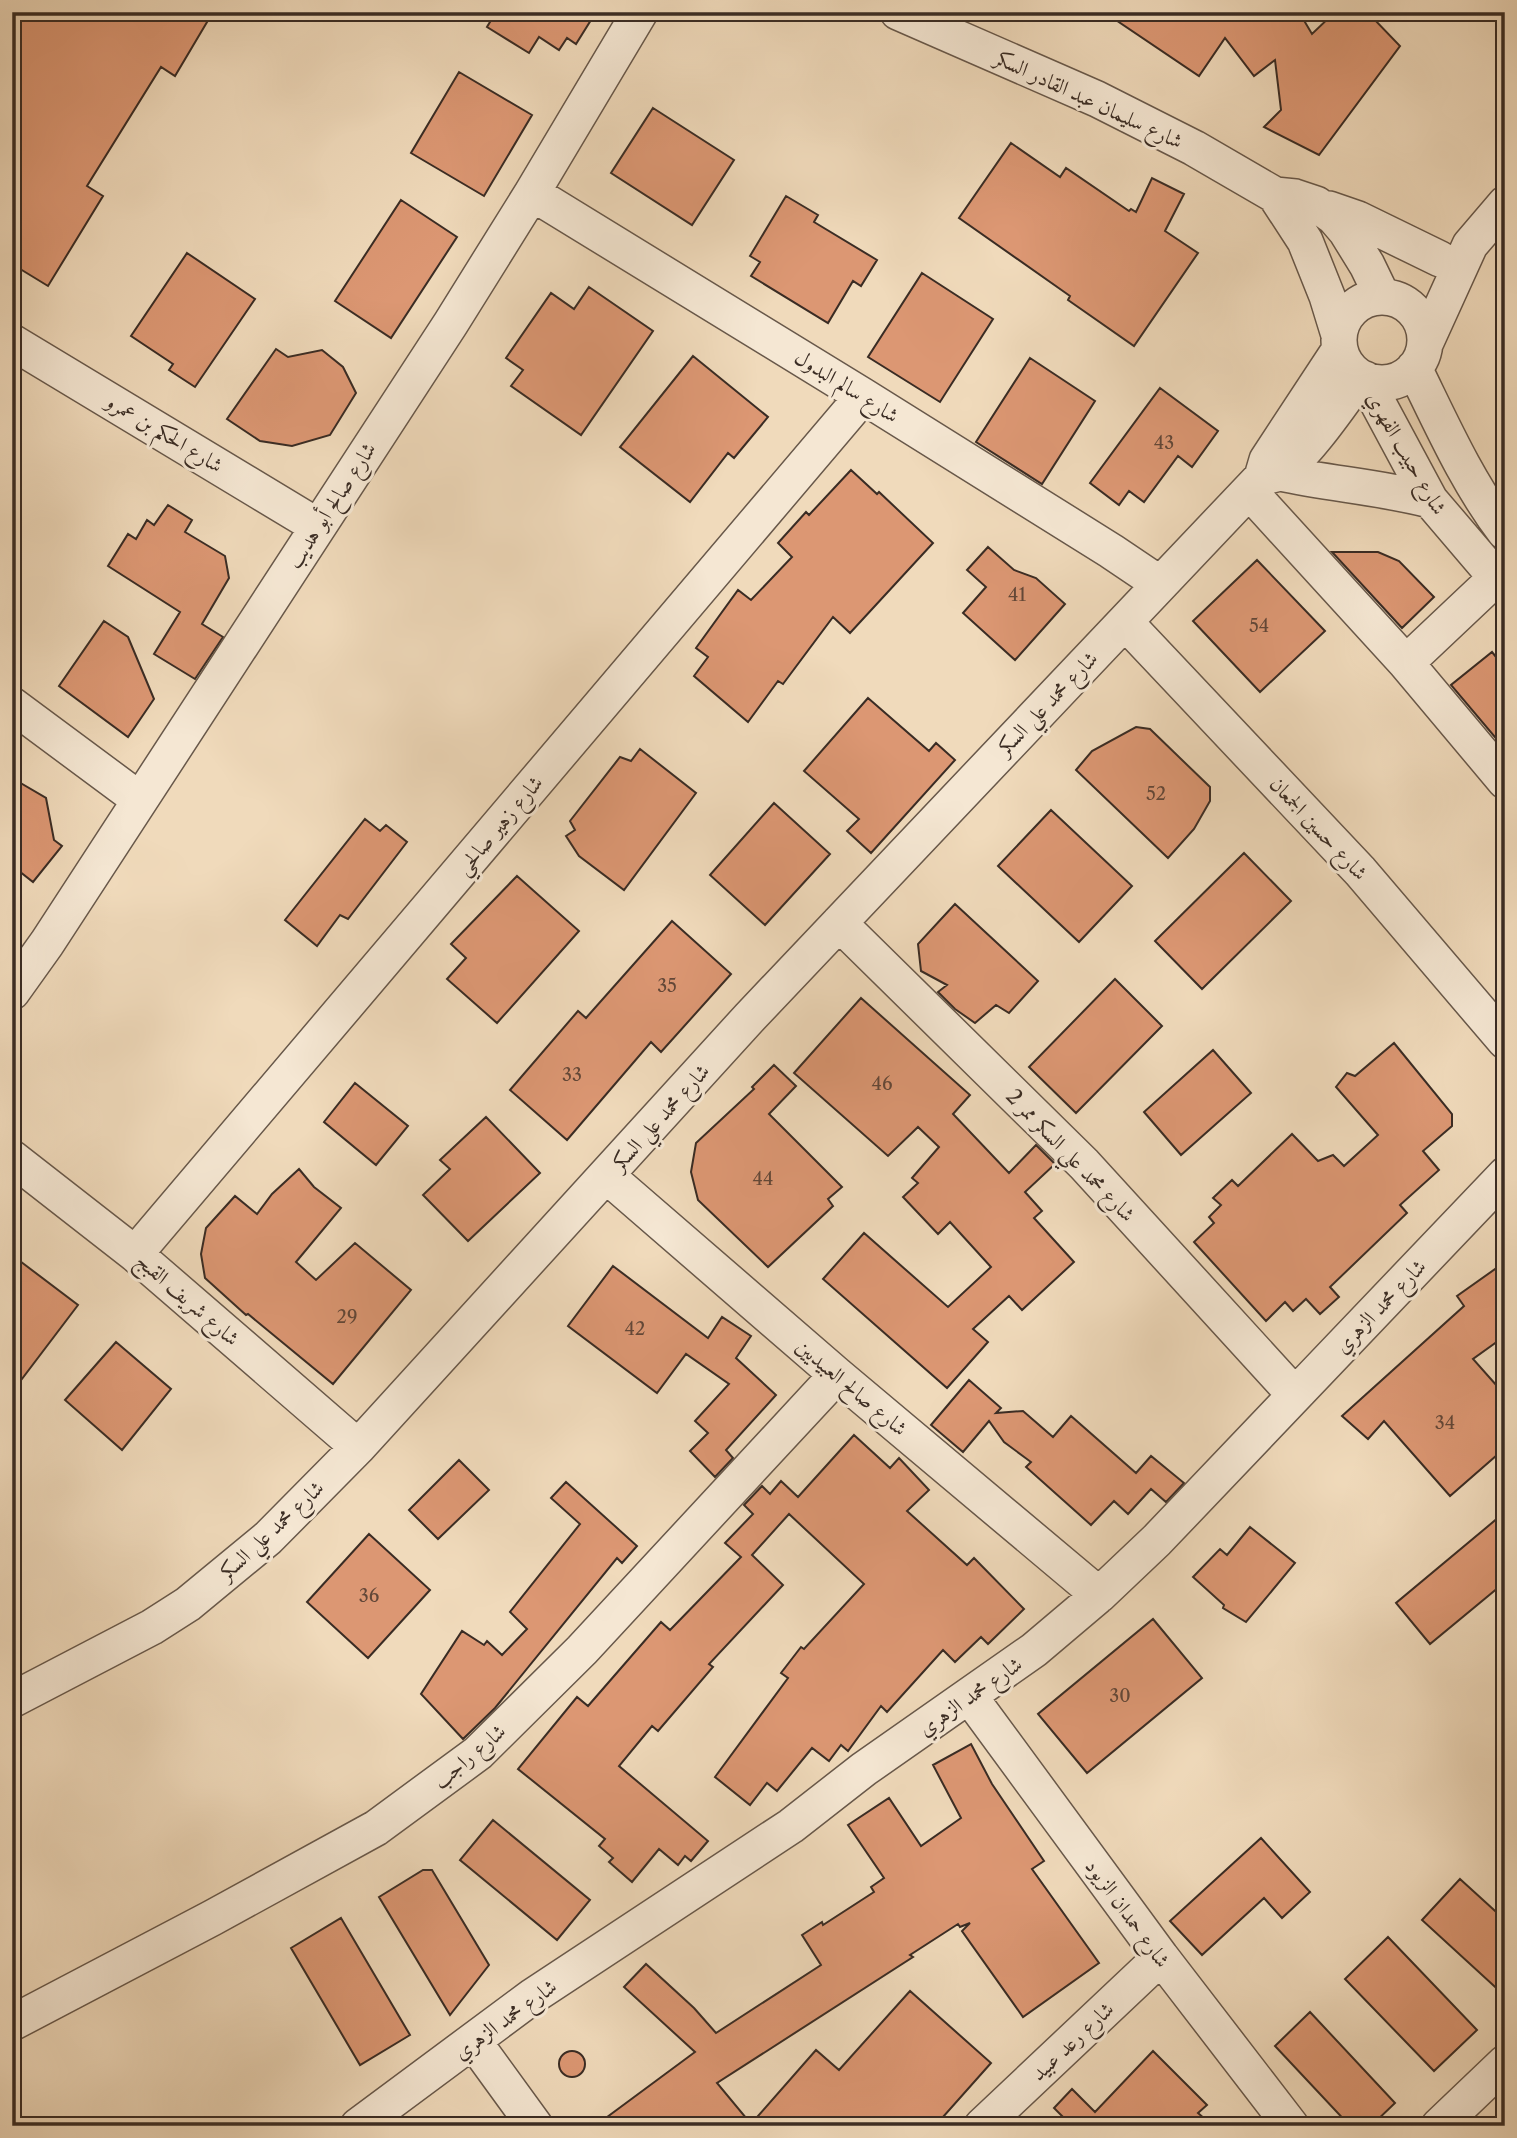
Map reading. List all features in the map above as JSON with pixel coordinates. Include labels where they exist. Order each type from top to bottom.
[{"type":"street","name":"شارع صالح أبو هديب","points":[[12,992],[451,323],[640,12]]},
{"type":"street","name":"شارع سليمان عبد القادر السكر","points":[[898,12],[1097,99],[1194,148],[1275,195],[1295,197],[1316,204],[1334,217],[1346,231],[1384,296]]},
{"type":"street","name":"شارع سالم البدول","points":[[532,193],[863,396],[1160,584]]},
{"type":"street","name":"شارع سليمان عبد القادر السكر","points":[[1275,195],[1305,241],[1327,296],[1339,342]]},
{"type":"street","points":[[1316,204],[1455,252]]},
{"type":"street","points":[[1384,296],[1455,252],[1501,217]]},
{"type":"street","points":[[1420,356],[1424,331],[1411,307],[1400,300],[1384,296],[1370,298],[1349,312],[1342,323],[1339,342],[1351,370],[1362,378],[1378,383],[1404,377],[1420,356],[1455,252]]},
{"type":"street","name":"شارع الحكم بن عمرو","points":[[12,342],[317,526]]},
{"type":"street","name":"شارع محمد علي السكر","points":[[1263,480],[1267,460],[1339,342]]},
{"type":"street","name":"شارع حبيب الفهري","points":[[1420,356],[1462,466],[1486,508],[1505,532]]},
{"type":"street","name":"شارع محمد علي السكر","points":[[12,1700],[152,1627],[188,1604],[268,1538],[358,1447],[607,1177],[750,1017],[1160,584],[1263,480],[1309,444],[1362,378]]},
{"type":"street","name":"شارع حبيب الفهري","points":[[1362,378],[1430,500],[1500,583]]},
{"type":"street","name":"شارع زهير صالحي","points":[[135,1254],[863,396]]},
{"type":"street","points":[[1263,480],[1306,479],[1392,490],[1430,500]]},
{"type":"street","points":[[1263,480],[1406,663],[1505,781]]},
{"type":"street","points":[[1406,663],[1500,583]]},
{"type":"street","name":"شارع حسين الجمعان","points":[[1125,622],[1360,871],[1505,1041]]},
{"type":"street","points":[[12,705],[140,800]]},
{"type":"street","name":"شارع محمد علي السكر ممر 2","points":[[839,923],[1084,1164],[1295,1395]]},
{"type":"street","name":"شارع شريف القبج","points":[[12,1158],[135,1254],[358,1447]]},
{"type":"street","name":"شارع محمد الزهري","points":[[358,2126],[533,1996],[791,1826],[864,1769],[1034,1650],[1100,1595],[1157,1540],[1505,1175]]},
{"type":"street","name":"شارع صالح العبيديين","points":[[607,1177],[837,1375],[1100,1595]]},
{"type":"street","name":"شارع راجب","points":[[12,2023],[376,1828],[478,1753],[582,1650],[837,1375]]},
{"type":"street","name":"شارع حمدان الزيود","points":[[970,1697],[1161,1957],[1291,2126]]},
{"type":"street","name":"شارع رعد عبيد","points":[[982,2126],[1161,1957]]},
{"type":"street","points":[[474,2042],[535,2126]]},
{"type":"street","points":[[1439,2126],[1505,2063]]},
{"type":"building","points":[[12,12],[213,12],[175,76],[161,67],[87,186],[103,196],[48,286],[12,264]]},
{"type":"building","points":[[496,12],[596,12],[576,44],[567,38],[559,50],[539,37],[529,53],[487,27]]},
{"type":"building","points":[[1104,12],[1299,12],[1312,34],[1335,12],[1360,12],[1374,19],[1400,46],[1319,155],[1264,127],[1281,110],[1275,60],[1254,76],[1225,38],[1199,76]]},
{"type":"building","points":[[459,72],[532,115],[484,196],[411,153]]},
{"type":"building","points":[[653,108],[734,160],[692,225],[611,173]]},
{"type":"building","points":[[1011,143],[1060,177],[1066,168],[1129,211],[1131,209],[1136,212],[1152,178],[1184,194],[1165,231],[1198,253],[1134,346],[1068,300],[1070,296],[959,218]]},
{"type":"building","points":[[786,196],[818,215],[814,222],[877,260],[861,286],[853,281],[828,323],[751,276],[760,262],[750,256]]},
{"type":"building","points":[[401,200],[457,237],[391,338],[335,301]]},
{"type":"building","points":[[187,253],[255,299],[195,387],[169,370],[173,364],[131,336]]},
{"type":"building","points":[[922,273],[993,319],[940,402],[868,357]]},
{"type":"building","points":[[589,287],[653,331],[581,435],[511,386],[523,370],[506,358],[551,293],[574,309]]},
{"type":"building","points":[[276,349],[288,357],[322,350],[343,367],[356,393],[330,435],[292,446],[260,441],[227,419]]},
{"type":"building","points":[[693,356],[768,417],[734,458],[728,453],[690,502],[620,447]]},
{"type":"building","points":[[1030,358],[1095,401],[1042,484],[976,442]]},
{"type":"building","points":[[1160,388],[1218,431],[1192,467],[1178,456],[1144,502],[1129,491],[1119,505],[1090,483]]},
{"type":"building","points":[[851,470],[877,494],[879,492],[933,543],[850,633],[833,617],[783,684],[778,681],[748,722],[694,676],[708,657],[696,648],[738,590],[751,600],[792,557],[778,543],[806,512],[809,515]]},
{"type":"building","points":[[168,505],[192,520],[185,532],[225,556],[229,578],[202,624],[223,637],[195,679],[154,654],[180,612],[108,566],[128,534],[136,539],[147,520],[154,525]]},
{"type":"building","points":[[988,547],[1014,570],[1036,578],[1065,604],[1015,660],[963,613],[986,587],[967,570]]},
{"type":"building","points":[[1332,552],[1378,552],[1399,561],[1434,597],[1402,628]]},
{"type":"building","points":[[1257,560],[1325,631],[1260,692],[1193,621]]},
{"type":"building","points":[[104,621],[128,637],[154,699],[128,737],[59,686]]},
{"type":"building","points":[[1492,652],[1505,668],[1505,749],[1451,685]]},
{"type":"building","points":[[868,698],[929,751],[936,743],[955,760],[871,853],[847,831],[859,819],[804,771]]},
{"type":"building","points":[[1136,727],[1150,729],[1210,787],[1210,801],[1194,829],[1168,858],[1076,770],[1092,751]]},
{"type":"building","points":[[640,749],[696,793],[624,890],[579,856],[566,836],[575,830],[570,821],[620,757],[631,761]]},
{"type":"building","points":[[12,778],[46,798],[54,840],[62,846],[33,882],[19,871],[19,857],[12,852]]},
{"type":"building","points":[[774,803],[830,854],[765,925],[710,875]]},
{"type":"building","points":[[1051,810],[1132,886],[1079,942],[998,866]]},
{"type":"building","points":[[365,819],[380,831],[386,825],[407,842],[348,919],[340,915],[317,946],[285,920]]},
{"type":"building","points":[[1244,853],[1291,901],[1202,989],[1155,941]]},
{"type":"building","points":[[517,876],[579,931],[497,1023],[447,979],[466,958],[451,944]]},
{"type":"building","points":[[955,904],[1038,981],[1009,1013],[996,1005],[975,1023],[955,1009],[938,992],[947,985],[921,971],[918,944]]},
{"type":"building","points":[[672,921],[731,974],[661,1052],[651,1042],[567,1140],[510,1090],[578,1011],[586,1018]]},
{"type":"building","points":[[1115,979],[1162,1026],[1076,1113],[1029,1067]]},
{"type":"building","points":[[861,998],[970,1095],[953,1114],[1009,1173],[1036,1145],[1055,1164],[1025,1192],[1042,1211],[1034,1218],[1074,1262],[1022,1310],[1009,1296],[973,1329],[988,1342],[947,1388],[823,1279],[864,1233],[948,1307],[991,1267],[950,1222],[938,1234],[903,1197],[918,1183],[912,1178],[939,1147],[918,1127],[888,1156],[794,1073]]},
{"type":"building","points":[[1394,1043],[1452,1114],[1452,1126],[1423,1151],[1439,1170],[1400,1205],[1407,1213],[1330,1287],[1339,1297],[1320,1314],[1306,1299],[1293,1311],[1285,1302],[1266,1321],[1194,1242],[1214,1223],[1209,1217],[1221,1205],[1213,1198],[1232,1180],[1238,1186],[1292,1134],[1318,1161],[1333,1155],[1344,1166],[1378,1135],[1336,1087],[1347,1073],[1355,1076]]},
{"type":"building","points":[[1213,1050],[1251,1093],[1181,1155],[1144,1112]]},
{"type":"building","points":[[774,1065],[796,1086],[769,1114],[842,1187],[828,1199],[833,1206],[768,1267],[698,1200],[691,1172],[696,1143],[754,1089],[752,1087]]},
{"type":"building","points":[[355,1083],[408,1126],[376,1165],[324,1122]]},
{"type":"building","points":[[486,1117],[540,1173],[468,1241],[423,1195],[450,1169],[440,1160]]},
{"type":"building","points":[[299,1169],[314,1187],[341,1208],[296,1262],[316,1280],[355,1243],[411,1290],[333,1384],[246,1315],[205,1278],[201,1254],[206,1228],[235,1196],[257,1214],[272,1194]]},
{"type":"building","points":[[12,1255],[78,1305],[12,1392]]},
{"type":"building","points":[[1505,1262],[1505,1336],[1473,1359],[1505,1395],[1505,1448],[1450,1496],[1384,1421],[1368,1439],[1342,1416],[1464,1306],[1457,1296]]},
{"type":"building","points":[[613,1266],[708,1338],[722,1317],[751,1336],[736,1358],[776,1395],[726,1450],[733,1458],[715,1477],[690,1451],[708,1433],[695,1421],[729,1384],[686,1354],[657,1393],[568,1326]]},
{"type":"building","points":[[116,1342],[171,1389],[122,1450],[65,1400]]},
{"type":"building","points":[[969,1380],[1001,1408],[996,1413],[1023,1411],[1053,1437],[1071,1416],[1136,1473],[1151,1456],[1184,1483],[1166,1502],[1151,1489],[1128,1514],[1114,1501],[1091,1525],[1026,1467],[1031,1462],[1004,1442],[989,1421],[963,1452],[931,1425]]},
{"type":"building","points":[[854,1435],[890,1468],[899,1458],[929,1490],[907,1511],[967,1565],[974,1558],[1024,1609],[988,1644],[981,1637],[955,1662],[943,1650],[887,1712],[881,1706],[848,1751],[841,1745],[829,1761],[812,1748],[777,1791],[767,1783],[750,1805],[715,1777],[788,1678],[781,1673],[801,1647],[804,1649],[864,1584],[789,1514],[752,1555],[783,1585],[709,1664],[713,1667],[658,1731],[652,1726],[619,1766],[708,1841],[691,1861],[685,1856],[678,1865],[659,1849],[632,1882],[609,1862],[613,1858],[599,1846],[605,1839],[518,1769],[577,1697],[588,1706],[661,1622],[670,1630],[741,1557],[725,1543],[753,1514],[744,1505],[762,1486],[770,1494],[781,1481],[798,1497]]},
{"type":"building","points":[[459,1460],[489,1490],[438,1539],[409,1510]]},
{"type":"building","points":[[566,1482],[637,1546],[622,1563],[617,1558],[495,1708],[463,1739],[421,1694],[462,1631],[484,1645],[487,1641],[502,1655],[527,1629],[510,1612],[580,1524],[551,1498]]},
{"type":"building","points":[[1505,1512],[1505,1582],[1430,1644],[1396,1603]]},
{"type":"building","points":[[1250,1527],[1295,1563],[1246,1622],[1223,1608],[1224,1605],[1193,1577],[1220,1549],[1227,1555]]},
{"type":"building","points":[[369,1534],[430,1590],[368,1658],[307,1602]]},
{"type":"building","points":[[1153,1619],[1202,1678],[1087,1773],[1038,1714]]},
{"type":"building","points":[[971,1744],[992,1784],[1044,1861],[1032,1869],[1099,1963],[1023,2017],[962,1931],[970,1923],[960,1927],[958,1924],[910,1955],[913,1957],[717,2083],[751,2124],[816,2050],[839,2070],[910,1991],[991,2063],[935,2126],[595,2126],[695,2052],[624,1987],[646,1964],[694,2008],[716,2033],[821,1965],[802,1935],[822,1922],[823,1925],[874,1892],[871,1887],[884,1878],[848,1825],[889,1798],[921,1846],[961,1818],[933,1765]]},
{"type":"building","points":[[493,1820],[590,1900],[557,1940],[460,1860]]},
{"type":"building","points":[[1261,1838],[1310,1892],[1282,1918],[1264,1898],[1202,1955],[1170,1921]]},
{"type":"building","points":[[423,1870],[432,1870],[489,1965],[450,2015],[379,1897]]},
{"type":"building","points":[[1460,1879],[1505,1920],[1505,1996],[1422,1920]]},
{"type":"building","points":[[341,1918],[410,2035],[360,2065],[291,1948]]},
{"type":"building","points":[[1388,1937],[1477,2030],[1434,2071],[1345,1979]]},
{"type":"building","points":[[1310,2012],[1395,2103],[1371,2126],[1350,2126],[1275,2046]]},
{"type":"building","points":[[572,2051],[581,2055],[585,2064],[581,2073],[572,2077],[563,2073],[559,2064],[563,2055]]},
{"type":"building","points":[[1153,2051],[1207,2105],[1198,2113],[1213,2126],[1072,2126],[1054,2108],[1072,2089],[1095,2112]]}]
